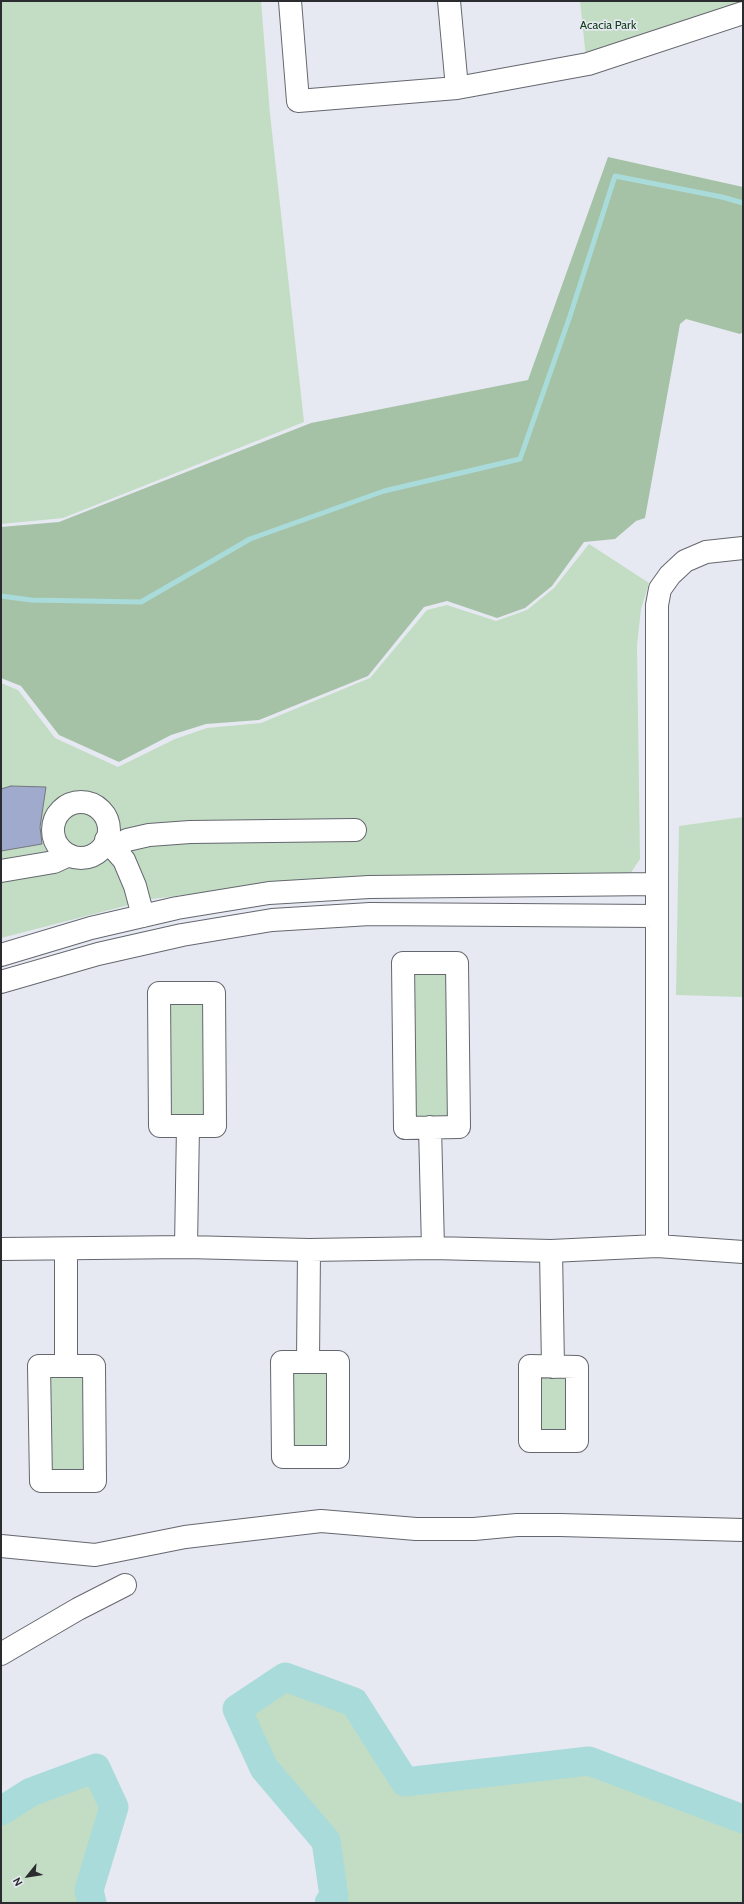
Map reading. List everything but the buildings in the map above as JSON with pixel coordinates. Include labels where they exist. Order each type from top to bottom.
[{"type":"street","points":[[290,1],[298,101],[457,88],[588,64],[743,13]]},
{"type":"street","points":[[449,1],[457,88]]},
{"type":"street","points":[[657,1246],[657,605],[660,589],[670,575],[685,561],[706,552],[743,548]]},
{"type":"street","points":[[143,916],[130,873],[124,860],[110,844],[108,827],[100,810],[92,804],[84,802],[75,802],[67,806],[55,818],[53,831],[57,844],[62,850],[70,855],[79,857],[88,857],[110,844],[149,835],[190,832],[355,830]]},
{"type":"street","points":[[1,871],[54,862],[70,855]]},
{"type":"street","points":[[1,955],[91,928],[143,916],[269,893],[369,887],[656,884]]},
{"type":"street","points":[[1,982],[98,954],[182,935],[272,920],[378,914],[656,916]]},
{"type":"street","points":[[403,963],[457,963],[459,1127],[430,1127],[405,1128],[403,963]]},
{"type":"street","points":[[159,993],[214,993],[215,1126],[188,1126],[160,1126],[159,993]]},
{"type":"street","points":[[186,1247],[188,1126]]},
{"type":"street","points":[[430,1127],[433,1248]]},
{"type":"street","points":[[1,1249],[186,1247],[309,1250],[433,1248],[551,1251],[657,1246],[743,1252]]},
{"type":"street","points":[[66,1249],[66,1366]]},
{"type":"street","points":[[308,1362],[309,1250]]},
{"type":"street","points":[[551,1251],[553,1367]]},
{"type":"street","points":[[282,1362],[308,1362],[338,1362],[338,1457],[283,1457],[282,1362]]},
{"type":"street","points":[[39,1366],[66,1366],[94,1366],[95,1481],[41,1481],[39,1366]]},
{"type":"street","points":[[1,1546],[95,1555],[185,1537],[321,1521],[416,1529],[474,1529],[517,1525],[560,1525],[743,1530]]},
{"type":"street","points":[[1,1654],[78,1609],[125,1585]]},
{"type":"green space","points":[[1,1],[261,1],[270,114],[304,422],[63,518],[1,524]]},
{"type":"green space","name":"Acacia Park","points":[[580,1],[743,1],[743,5],[586,58]]},
{"type":"green space","points":[[608,157],[743,187],[743,332],[740,334],[686,319],[680,324],[645,518],[636,521],[615,539],[584,542],[552,586],[525,608],[497,618],[447,601],[424,607],[368,676],[259,720],[206,724],[171,735],[119,762],[59,735],[21,686],[1,678],[1,527],[59,522],[311,423],[528,380]]},
{"type":"green space","points":[[589,544],[649,583],[641,609],[637,645],[640,859],[628,877],[289,882],[152,899],[1,938],[1,683],[18,690],[55,738],[118,767],[175,739],[207,728],[261,723],[370,678],[427,610],[447,605],[496,621],[527,610],[554,588]]},
{"type":"green space","points":[[743,817],[743,997],[676,995],[679,826]]},
{"type":"green space","points":[[453,967],[455,1123],[410,1123],[409,969]]},
{"type":"green space","points":[[205,998],[208,1117],[168,1118],[164,999]]},
{"type":"green space","points":[[289,1367],[331,1368],[331,1449],[290,1449]]},
{"type":"green space","points":[[532,1370],[572,1370],[573,1437],[533,1438]]},
{"type":"green space","points":[[47,1378],[84,1378],[84,1472],[48,1472]]},
{"type":"green space","points":[[285,1677],[354,1702],[406,1782],[589,1761],[743,1819],[743,1903],[329,1903],[334,1896],[326,1841],[264,1768],[237,1709]]},
{"type":"green space","points":[[96,1768],[114,1807],[89,1890],[92,1903],[1,1903],[1,1811],[31,1792]]},
{"type":"waterway","points":[[1,596],[31,600],[141,602],[250,539],[384,491],[520,459],[570,316],[615,176],[722,197],[743,203]]},
{"type":"waterway","points":[[329,1903],[334,1896],[326,1841],[264,1768],[237,1709],[285,1677],[354,1702],[405,1782],[589,1761],[743,1819]]},
{"type":"waterway","points":[[1,1811],[31,1792],[96,1768],[114,1807],[89,1890],[92,1903]]}]
